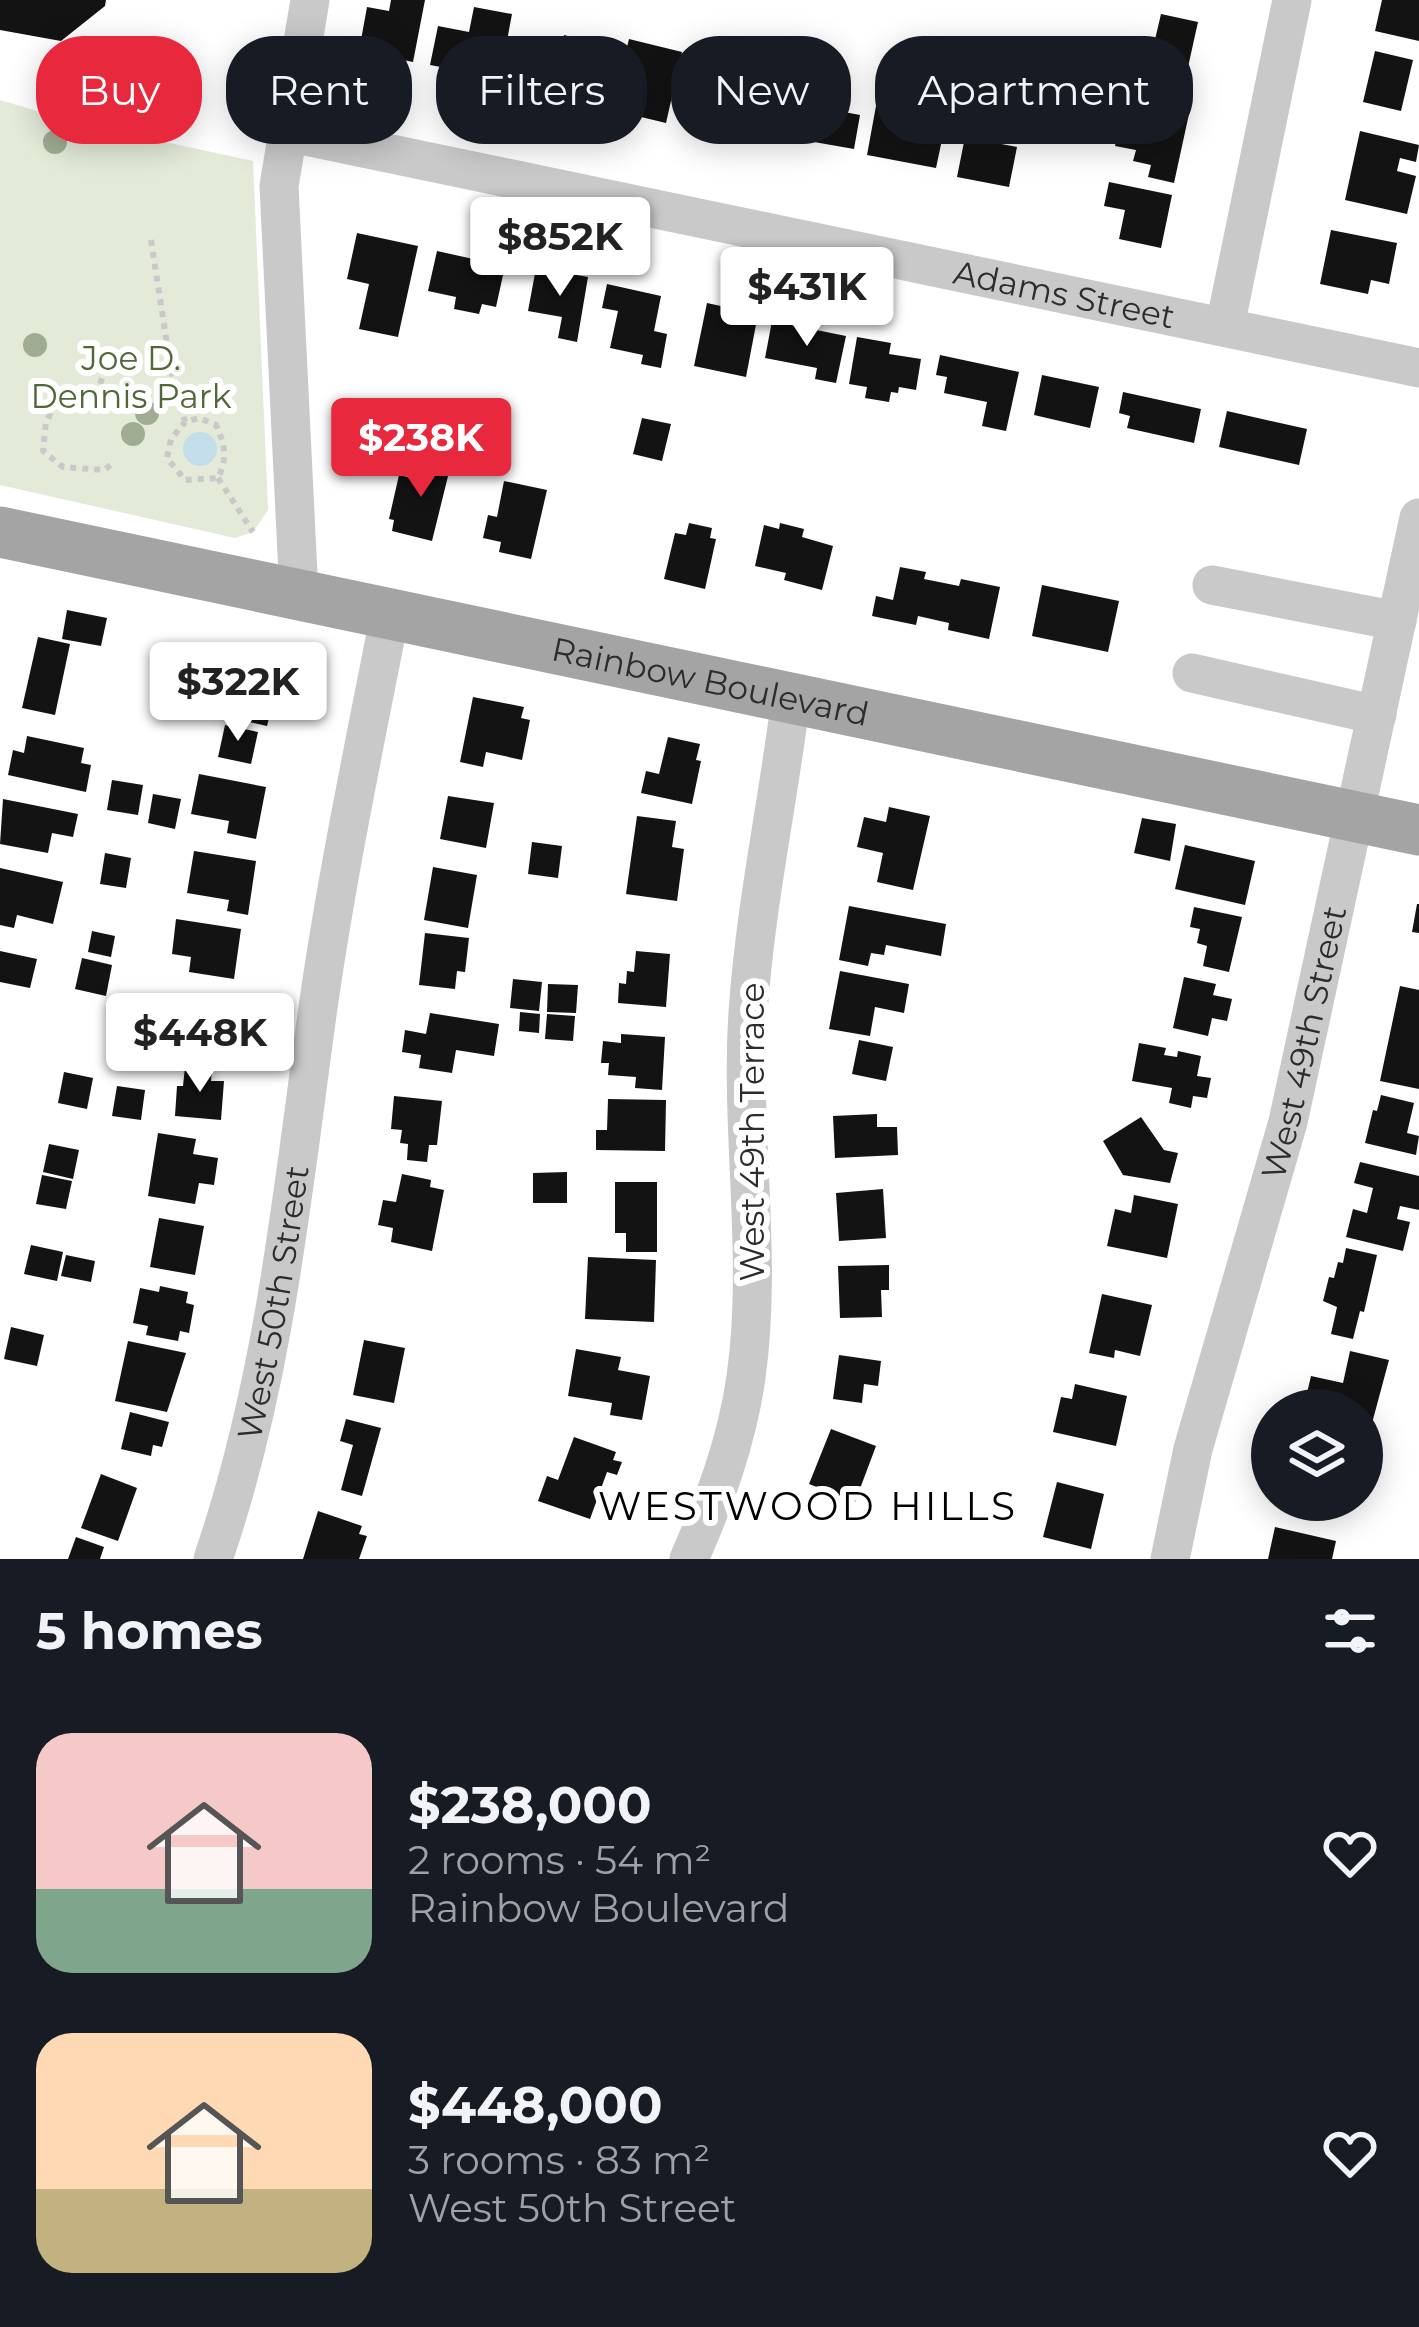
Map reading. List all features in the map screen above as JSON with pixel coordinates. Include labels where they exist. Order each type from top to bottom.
[{"type":"main road","name":"Rainbow Boulevard","points":[[0,532],[1419,830]]},
{"type":"street","points":[[303,36],[310,0]]},
{"type":"street","points":[[1225,326],[1292,0]]},
{"type":"street","points":[[284,144],[279,233],[299,595]]},
{"type":"street","name":"Adams Street","points":[[344,144],[1419,368]]},
{"type":"street","name":"West 49th Street","points":[[1170,1559],[1193,1449],[1288,1122],[1419,518]]},
{"type":"street","points":[[1211,585],[1396,621]]},
{"type":"street","name":"West 50th Street","points":[[212,1559],[253,1416],[277,1300],[341,856],[390,614]]},
{"type":"street","points":[[1192,673],[1377,715]]},
{"type":"street","name":"West 49th Terrace","points":[[689,1559],[729,1457],[746,1376],[752,1276],[746,1119],[748,1014],[759,902],[791,698]]},
{"type":"path","points":[[151,240],[170,370],[185,422]]},
{"type":"path","points":[[106,367],[96,396],[58,400],[46,422],[43,451],[64,467],[104,470],[115,462]]},
{"type":"path","points":[[199,418],[215,425],[226,462],[218,478],[185,480],[174,471],[167,458],[171,440],[185,422],[199,418]]},
{"type":"path","points":[[218,478],[254,532]]},
{"type":"green space","name":"Joe D. Dennis Park","points":[[0,100],[36,111],[36,144],[174,144],[253,161],[268,510],[253,532],[235,538],[0,485]]},
{"type":"water","points":[[200,432],[212,437],[217,449],[212,461],[200,466],[188,461],[183,449],[188,437]]},
{"type":"building","points":[[0,0],[106,0],[105,6],[67,36],[0,30]]},
{"type":"building","points":[[391,0],[425,0],[413,62],[412,36],[362,36],[367,7],[389,11]]},
{"type":"building","points":[[1382,0],[1419,0],[1419,41],[1375,31]]},
{"type":"building","points":[[474,7],[512,14],[508,36],[436,36],[436,66],[430,65],[438,26],[469,32]]},
{"type":"building","points":[[1161,14],[1198,22],[1193,44],[1193,36],[1156,36]]},
{"type":"building","points":[[647,43],[671,49],[666,123],[647,118]]},
{"type":"building","points":[[1375,51],[1413,60],[1401,111],[1363,102]]},
{"type":"building","points":[[875,111],[875,144],[941,144],[936,168],[867,155]]},
{"type":"building","points":[[851,113],[860,115],[854,149],[825,144],[851,144]]},
{"type":"building","points":[[1360,131],[1419,145],[1416,162],[1400,158],[1397,171],[1416,176],[1407,214],[1345,200]]},
{"type":"building","points":[[964,144],[1017,147],[1009,187],[957,177]]},
{"type":"building","points":[[1182,144],[1174,183],[1148,177],[1151,165],[1133,161],[1136,150],[1115,146]]},
{"type":"building","points":[[1109,182],[1172,195],[1161,248],[1119,239],[1125,210],[1104,206]]},
{"type":"building","points":[[1331,230],[1397,243],[1389,284],[1371,280],[1368,294],[1320,284]]},
{"type":"building","points":[[357,233],[418,246],[398,337],[359,329],[369,284],[347,279]]},
{"type":"building","points":[[437,251],[505,266],[496,307],[482,304],[479,314],[454,309],[456,297],[428,291]]},
{"type":"building","points":[[536,268],[588,277],[577,342],[558,338],[562,317],[528,311]]},
{"type":"building","points":[[607,284],[661,296],[654,331],[667,334],[661,368],[641,364],[643,355],[610,348],[618,311],[602,308]]},
{"type":"building","points":[[707,303],[758,314],[746,377],[694,366]]},
{"type":"building","points":[[772,321],[846,336],[836,383],[815,379],[817,368],[765,358]]},
{"type":"building","points":[[857,337],[891,343],[889,354],[921,359],[916,390],[899,387],[898,393],[891,392],[889,402],[865,398],[867,387],[849,384]]},
{"type":"building","points":[[940,355],[1019,372],[1006,431],[982,426],[987,402],[944,393],[947,377],[936,375]]},
{"type":"building","points":[[1042,375],[1099,387],[1090,428],[1034,415]]},
{"type":"building","points":[[1123,392],[1201,409],[1194,443],[1127,428],[1130,416],[1119,413]]},
{"type":"building","points":[[1227,411],[1307,429],[1299,465],[1219,447]]},
{"type":"building","points":[[642,418],[671,424],[662,461],[633,454]]},
{"type":"building","points":[[371,436],[402,440],[397,474],[366,470]]},
{"type":"building","points":[[427,454],[452,460],[432,541],[392,531],[394,520],[389,519],[399,475],[420,480]]},
{"type":"building","points":[[504,481],[547,490],[531,559],[499,552],[501,542],[483,538],[488,515],[497,517]]},
{"type":"building","points":[[689,523],[712,528],[710,538],[716,539],[705,589],[664,579],[675,533],[686,535]]},
{"type":"building","points":[[780,523],[804,529],[802,537],[833,546],[822,590],[784,580],[786,573],[755,566],[764,525],[779,529]]},
{"type":"building","points":[[900,567],[926,572],[924,579],[959,586],[961,579],[1000,587],[989,639],[948,630],[949,623],[918,616],[916,625],[872,616],[876,596],[893,600]]},
{"type":"building","points":[[1042,585],[1119,601],[1108,652],[1032,636]]},
{"type":"building","points":[[67,610],[107,618],[101,646],[62,639]]},
{"type":"building","points":[[38,637],[70,644],[55,715],[22,708]]},
{"type":"building","points":[[243,657],[282,666],[267,726],[229,717]]},
{"type":"building","points":[[473,697],[524,707],[521,718],[530,720],[522,760],[486,752],[483,767],[460,762]]},
{"type":"building","points":[[225,725],[258,732],[251,764],[218,757]]},
{"type":"building","points":[[27,736],[84,748],[81,763],[91,765],[86,792],[8,775],[13,750],[24,753]]},
{"type":"building","points":[[668,737],[700,744],[692,804],[641,793],[646,771],[659,774]]},
{"type":"building","points":[[199,774],[266,787],[256,839],[227,833],[229,821],[191,814]]},
{"type":"building","points":[[112,780],[143,785],[138,815],[107,810]]},
{"type":"building","points":[[153,794],[181,799],[175,829],[148,823]]},
{"type":"building","points":[[448,796],[494,803],[486,848],[440,839]]},
{"type":"building","points":[[3,799],[78,814],[73,837],[52,833],[48,853],[0,844]]},
{"type":"building","points":[[889,807],[930,816],[913,890],[877,882],[883,853],[857,847],[864,817],[886,822]]},
{"type":"building","points":[[637,816],[676,821],[672,847],[684,849],[677,901],[626,894]]},
{"type":"building","points":[[1142,818],[1176,824],[1170,861],[1134,853]]},
{"type":"building","points":[[532,842],[562,846],[558,878],[528,874]]},
{"type":"building","points":[[1185,845],[1255,861],[1245,905],[1175,889]]},
{"type":"building","points":[[194,851],[256,861],[248,915],[227,911],[229,900],[187,893]]},
{"type":"building","points":[[105,853],[131,858],[126,888],[100,884]]},
{"type":"building","points":[[433,867],[477,875],[468,928],[424,920]]},
{"type":"building","points":[[0,868],[63,882],[53,924],[17,915],[14,928],[0,925]]},
{"type":"building","points":[[1419,904],[1419,933],[1412,932]]},
{"type":"building","points":[[849,906],[946,924],[941,956],[886,945],[884,955],[871,953],[868,966],[839,960]]},
{"type":"building","points":[[1194,907],[1242,917],[1229,972],[1203,966],[1207,946],[1197,943],[1200,929],[1190,927]]},
{"type":"building","points":[[176,919],[241,929],[234,979],[189,972],[191,957],[172,954]]},
{"type":"building","points":[[92,931],[115,936],[111,957],[88,952]]},
{"type":"building","points":[[425,933],[469,938],[465,972],[457,971],[455,989],[419,985]]},
{"type":"building","points":[[0,951],[37,959],[30,988],[0,982]]},
{"type":"building","points":[[636,951],[670,954],[666,1007],[618,1003],[619,983],[626,984],[627,971],[634,972]]},
{"type":"building","points":[[82,958],[112,965],[106,996],[75,989]]},
{"type":"building","points":[[840,971],[909,984],[904,1013],[875,1007],[870,1036],[829,1029]]},
{"type":"building","points":[[1184,977],[1216,984],[1213,995],[1232,999],[1227,1021],[1212,1018],[1208,1036],[1173,1028]]},
{"type":"building","points":[[513,979],[542,982],[539,1011],[510,1008]]},
{"type":"building","points":[[548,984],[578,985],[576,1013],[547,1012]]},
{"type":"building","points":[[1400,986],[1419,990],[1419,1089],[1380,1081]]},
{"type":"building","points":[[520,1012],[540,1014],[539,1033],[519,1031]]},
{"type":"building","points":[[430,1013],[499,1024],[494,1056],[456,1050],[452,1073],[419,1068],[421,1055],[402,1052],[405,1030],[426,1034]]},
{"type":"building","points":[[547,1014],[575,1016],[573,1041],[545,1039]]},
{"type":"building","points":[[621,1034],[665,1037],[662,1090],[635,1088],[636,1077],[608,1075],[609,1063],[601,1063],[603,1041],[621,1043]]},
{"type":"building","points":[[859,1040],[893,1047],[886,1081],[852,1074]]},
{"type":"building","points":[[1139,1043],[1166,1048],[1164,1055],[1177,1057],[1178,1051],[1201,1056],[1197,1076],[1211,1078],[1207,1098],[1193,1096],[1191,1108],[1169,1103],[1172,1088],[1132,1081]]},
{"type":"building","points":[[185,1067],[212,1069],[211,1081],[224,1081],[221,1120],[175,1116],[177,1086],[183,1086]]},
{"type":"building","points":[[64,1072],[93,1078],[87,1109],[58,1103]]},
{"type":"building","points":[[117,1086],[145,1090],[141,1120],[112,1116]]},
{"type":"building","points":[[1381,1095],[1414,1103],[1407,1133],[1419,1136],[1416,1155],[1365,1143]]},
{"type":"building","points":[[394,1096],[442,1101],[437,1145],[429,1145],[427,1162],[407,1160],[408,1144],[400,1143],[402,1130],[391,1129]]},
{"type":"building","points":[[608,1099],[666,1100],[665,1151],[596,1150],[596,1130],[607,1130]]},
{"type":"building","points":[[877,1114],[877,1127],[897,1127],[898,1155],[835,1158],[833,1116]]},
{"type":"building","points":[[1141,1117],[1164,1150],[1178,1153],[1170,1183],[1123,1175],[1103,1141]]},
{"type":"building","points":[[158,1133],[196,1139],[193,1154],[218,1158],[214,1185],[199,1183],[195,1204],[148,1196]]},
{"type":"building","points":[[49,1144],[79,1150],[73,1179],[43,1172]]},
{"type":"building","points":[[1360,1162],[1419,1176],[1419,1210],[1400,1206],[1397,1219],[1410,1222],[1403,1251],[1346,1237],[1353,1209],[1367,1213],[1373,1188],[1354,1183]]},
{"type":"building","points":[[567,1172],[567,1203],[533,1203],[533,1173]]},
{"type":"building","points":[[402,1174],[431,1180],[430,1187],[444,1190],[432,1251],[391,1242],[393,1228],[378,1225],[383,1200],[396,1202]]},
{"type":"building","points":[[42,1175],[72,1181],[66,1209],[36,1204]]},
{"type":"building","points":[[615,1182],[657,1182],[657,1252],[626,1252],[626,1233],[615,1233]]},
{"type":"building","points":[[883,1189],[886,1238],[839,1241],[836,1193]]},
{"type":"building","points":[[1134,1195],[1178,1204],[1167,1258],[1107,1246],[1115,1209],[1131,1213]]},
{"type":"building","points":[[159,1218],[204,1226],[195,1275],[150,1267]]},
{"type":"building","points":[[31,1245],[63,1252],[57,1281],[24,1274]]},
{"type":"building","points":[[1346,1248],[1377,1255],[1353,1339],[1331,1334],[1337,1307],[1323,1301],[1329,1277],[1334,1278],[1338,1262],[1343,1263]]},
{"type":"building","points":[[66,1255],[95,1261],[91,1282],[61,1276]]},
{"type":"building","points":[[588,1257],[656,1260],[654,1322],[585,1319]]},
{"type":"building","points":[[889,1265],[889,1290],[881,1290],[882,1317],[840,1318],[838,1266]]},
{"type":"building","points":[[160,1286],[188,1292],[186,1303],[194,1305],[189,1333],[180,1331],[178,1341],[146,1335],[148,1326],[133,1323],[140,1288],[159,1292]]},
{"type":"building","points":[[1102,1294],[1152,1305],[1140,1356],[1115,1350],[1114,1358],[1089,1353]]},
{"type":"building","points":[[11,1327],[44,1335],[37,1366],[4,1359]]},
{"type":"building","points":[[364,1340],[405,1348],[394,1403],[353,1395]]},
{"type":"building","points":[[128,1341],[186,1353],[167,1412],[115,1401]]},
{"type":"building","points":[[576,1349],[621,1357],[618,1370],[650,1376],[642,1420],[610,1415],[612,1403],[568,1396]]},
{"type":"building","points":[[1350,1351],[1389,1360],[1381,1389],[1308,1389],[1311,1376],[1343,1383]]},
{"type":"building","points":[[839,1355],[881,1361],[878,1386],[864,1384],[862,1403],[833,1399]]},
{"type":"building","points":[[1075,1384],[1127,1396],[1116,1446],[1053,1432],[1061,1397],[1072,1399]]},
{"type":"building","points":[[130,1412],[169,1422],[162,1447],[153,1445],[151,1456],[121,1449]]},
{"type":"building","points":[[346,1419],[381,1428],[362,1496],[341,1490],[353,1445],[340,1441]]},
{"type":"building","points":[[831,1429],[876,1446],[855,1502],[809,1484]]},
{"type":"building","points":[[574,1437],[616,1452],[613,1460],[622,1462],[617,1475],[607,1472],[590,1519],[538,1501],[547,1476],[558,1480]]},
{"type":"building","points":[[101,1474],[137,1488],[118,1541],[81,1528]]},
{"type":"building","points":[[1057,1482],[1104,1494],[1091,1549],[1043,1537]]},
{"type":"building","points":[[318,1511],[362,1526],[359,1534],[367,1536],[359,1559],[303,1559]]},
{"type":"building","points":[[1275,1527],[1336,1541],[1332,1559],[1268,1559]]},
{"type":"building","points":[[76,1537],[104,1547],[100,1559],[68,1559]]},
{"type":"district","name":"WESTWOOD HILLS","points":[[808,1506]]}]
